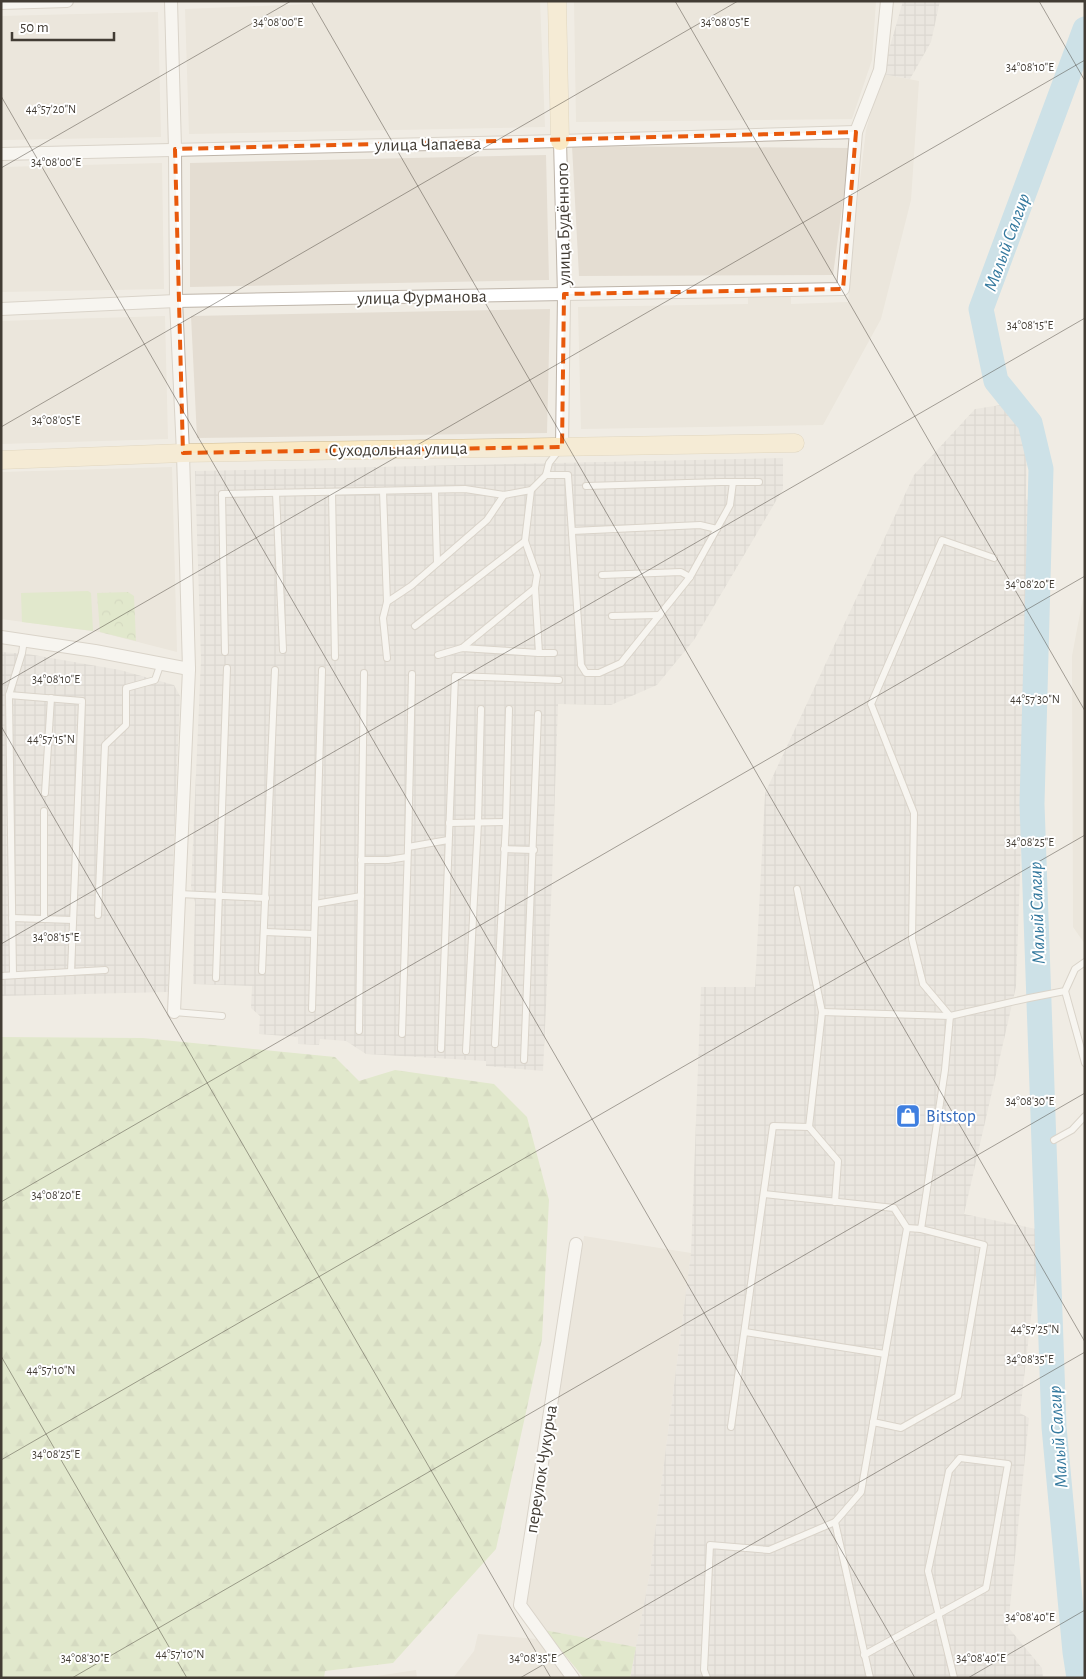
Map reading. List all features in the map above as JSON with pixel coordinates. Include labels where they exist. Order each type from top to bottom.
[{"type":"street","points":[[1,3],[67,1]]},
{"type":"street","points":[[171,1],[175,149],[176,301],[183,453],[188,668],[174,1012]]},
{"type":"street","name":"улица Будённого","points":[[557,1],[564,294],[562,447]]},
{"type":"street","points":[[856,132],[880,70],[887,1]]},
{"type":"street","name":"улица Чапаева","points":[[1,154],[856,132]]},
{"type":"street","name":"улица Фурманова","points":[[1,309],[176,301],[843,289],[856,132]]},
{"type":"street","name":"Суходольная улица","points":[[1,460],[183,453],[795,443]]},
{"type":"street","points":[[1,637],[95,651],[188,668]]},
{"type":"street","name":"переулок Чукурча","points":[[573,1678],[520,1605],[576,1244]]},
{"type":"lane","points":[[225,652],[222,494],[465,489],[504,495],[531,490],[546,475],[549,463],[562,447]]},
{"type":"lane","points":[[546,475],[568,475],[581,665],[586,673],[600,673],[621,663],[690,577],[730,505],[733,482]]},
{"type":"lane","points":[[586,486],[759,482]]},
{"type":"lane","points":[[435,490],[437,564]]},
{"type":"lane","points":[[531,490],[525,541],[538,575],[535,588],[539,653]]},
{"type":"lane","points":[[383,491],[387,602],[383,618],[387,658]]},
{"type":"lane","points":[[332,492],[335,657]]},
{"type":"lane","points":[[276,493],[283,650]]},
{"type":"lane","points":[[387,602],[411,586],[486,520],[504,495]]},
{"type":"lane","points":[[572,531],[700,525],[717,529]]},
{"type":"lane","points":[[921,1228],[945,1070],[950,1016],[923,984],[912,939],[914,813],[871,704],[942,540],[994,558]]},
{"type":"lane","points":[[414,626],[525,541]]},
{"type":"lane","points":[[602,575],[681,572],[690,577]]},
{"type":"lane","points":[[438,656],[462,648],[535,588]]},
{"type":"lane","points":[[612,616],[660,615]]},
{"type":"lane","points":[[13,975],[9,695],[24,640]]},
{"type":"lane","points":[[462,648],[554,653]]},
{"type":"lane","points":[[98,915],[105,745],[126,725],[126,688],[156,680],[161,663]]},
{"type":"lane","points":[[216,978],[227,668]]},
{"type":"lane","points":[[262,971],[275,670]]},
{"type":"lane","points":[[312,1009],[322,670]]},
{"type":"lane","points":[[359,1031],[364,672]]},
{"type":"lane","points":[[402,1034],[412,674]]},
{"type":"lane","points":[[441,1048],[455,676],[559,680]]},
{"type":"lane","points":[[9,695],[82,700],[71,972]]},
{"type":"lane","points":[[45,793],[50,698]]},
{"type":"lane","points":[[466,1051],[478,823],[481,709]]},
{"type":"lane","points":[[495,1044],[506,822],[509,709]]},
{"type":"lane","points":[[524,1060],[534,850],[538,714]]},
{"type":"lane","points":[[44,810],[44,919]]},
{"type":"lane","points":[[449,823],[506,822]]},
{"type":"lane","points":[[408,847],[448,840]]},
{"type":"lane","points":[[504,849],[534,850]]},
{"type":"lane","points":[[361,860],[388,860],[408,857]]},
{"type":"lane","points":[[797,889],[822,1012],[809,1127],[838,1161],[835,1202]]},
{"type":"lane","points":[[179,894],[266,898]]},
{"type":"lane","points":[[315,904],[361,896]]},
{"type":"lane","points":[[12,918],[72,920]]},
{"type":"lane","points":[[265,932],[314,934]]},
{"type":"lane","points":[[1085,962],[1075,969],[1065,992],[1085,1063]]},
{"type":"lane","points":[[1,976],[104,970]]},
{"type":"lane","points":[[822,1012],[950,1016],[1065,992]]},
{"type":"lane","points":[[174,1012],[222,1016]]},
{"type":"lane","points":[[1054,1140],[1072,1130],[1085,1116]]},
{"type":"lane","points":[[731,1428],[774,1126],[809,1127]]},
{"type":"lane","points":[[707,1678],[704,1670],[710,1544],[769,1550],[835,1522],[861,1492],[906,1228],[894,1208],[764,1194]]},
{"type":"lane","points":[[873,1422],[902,1428],[958,1396],[984,1246],[921,1228],[906,1228]]},
{"type":"lane","points":[[745,1332],[885,1354]]},
{"type":"lane","points":[[864,1655],[939,1615],[986,1588],[1008,1464],[960,1458],[949,1472],[928,1571],[939,1615],[954,1678]]},
{"type":"lane","points":[[835,1522],[870,1678]]},
{"type":"highlighted area","points":[[856,132],[843,289],[564,294],[562,447],[183,453],[175,149]]},
{"type":"shaded area","points":[[382,1],[540,1],[545,127],[189,134],[185,9]]},
{"type":"shaded area","points":[[574,1],[876,1],[872,60],[852,119],[576,122]]},
{"type":"shaded area","points":[[903,1],[940,1],[931,42],[910,79],[882,74]]},
{"type":"shaded area","points":[[158,12],[161,137],[1,140],[1,16]]},
{"type":"shaded area","points":[[882,74],[919,81],[911,200],[881,319],[823,425],[581,429],[578,307],[748,304],[748,298],[791,297],[791,304],[848,302],[866,130]]},
{"type":"shaded area","points":[[572,146],[850,148],[833,275],[579,276]]},
{"type":"shaded area","points":[[546,155],[549,280],[190,287],[190,163]]},
{"type":"shaded area","points":[[162,163],[164,289],[1,292],[1,167]]},
{"type":"shaded area","points":[[550,309],[547,433],[197,438],[191,316]]},
{"type":"shaded area","points":[[165,316],[168,439],[1,444],[1,321]]},
{"type":"shaded area","points":[[1001,405],[1027,425],[1026,499],[1033,504],[1016,987],[964,1214],[1041,1230],[1020,1413],[1029,1418],[1008,1627],[1042,1668],[1043,1678],[630,1678],[650,1572],[691,1253],[701,987],[755,987],[765,793],[914,475],[975,409]]},
{"type":"shaded area","points":[[783,458],[783,489],[694,640],[657,685],[611,705],[558,704],[543,1071],[486,1066],[486,1061],[366,1054],[346,1041],[320,1039],[319,1045],[298,1044],[298,1037],[259,1034],[260,1016],[251,1008],[252,986],[193,984],[195,902],[191,887],[201,660],[195,471]]},
{"type":"shaded area","points":[[172,467],[177,652],[99,632],[1,619],[1,472]]},
{"type":"shaded area","points":[[1085,587],[1085,944],[1073,927],[1072,656]]},
{"type":"shaded area","points":[[1,652],[28,654],[120,670],[174,685],[180,696],[168,992],[1,996]]},
{"type":"shaded area","points":[[584,1236],[691,1253],[650,1572],[636,1647],[544,1630],[524,1604]]},
{"type":"shaded area","points":[[478,1634],[537,1639],[565,1678],[453,1678],[474,1651]]},
{"type":"shaded area","points":[[416,1670],[417,1678],[364,1678]]},
{"type":"green space","points":[[88,591],[91,593],[93,631],[22,622],[21,593]]},
{"type":"green space","points":[[128,592],[134,596],[136,641],[100,632],[97,593]]},
{"type":"green space","points":[[1,1037],[143,1038],[335,1057],[359,1081],[395,1070],[494,1084],[527,1117],[549,1200],[542,1339],[496,1549],[393,1663],[325,1671],[324,1678],[1,1678]]},
{"type":"green space","points":[[544,1630],[636,1647],[630,1678],[584,1678]]},
{"type":"waterway","name":"Малый Салгир","points":[[1079,1678],[1054,1427],[1032,804],[1041,469],[1030,423],[996,381],[981,309],[1085,29]]},
{"type":"place","name":"Bitstop","points":[[908,1116]]}]
